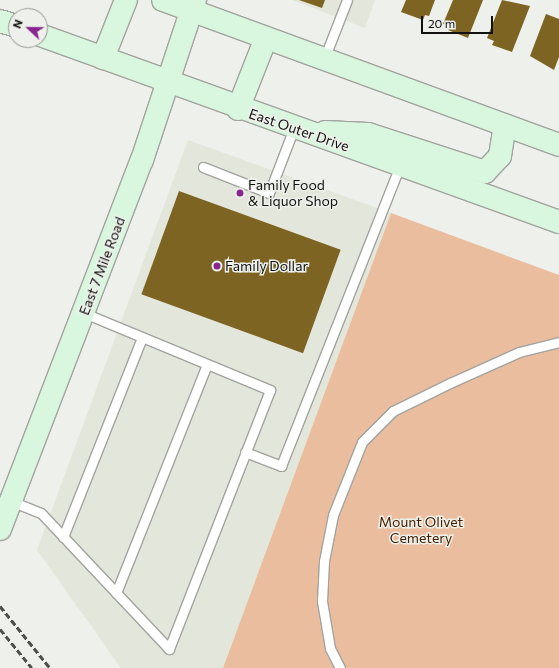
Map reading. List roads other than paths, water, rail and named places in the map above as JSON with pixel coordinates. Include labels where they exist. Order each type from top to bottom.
[{"type":"main road","points":[[103,58],[126,0]]},
{"type":"main road","points":[[163,0],[193,5],[266,38],[559,145]]},
{"type":"main road","name":"East 7 Mile Road","points":[[0,529],[84,313],[168,82],[193,5]]},
{"type":"main road","name":"East Outer Drive","points":[[48,38],[238,109],[559,222]]},
{"type":"main road","points":[[238,109],[266,38]]},
{"type":"main road","points":[[299,130],[368,134],[485,172],[500,156],[505,125]]},
{"type":"lane","points":[[324,59],[346,0]]},
{"type":"lane","points":[[203,167],[269,193],[299,130]]},
{"type":"lane","points":[[245,452],[281,466],[400,166]]},
{"type":"lane","points":[[11,501],[41,513],[169,649],[270,390],[84,313]]},
{"type":"lane","points":[[63,537],[142,337]]},
{"type":"lane","points":[[340,668],[328,640],[322,601],[324,561],[333,515],[362,442],[393,411],[442,386],[519,352],[559,342]]},
{"type":"lane","points":[[116,593],[207,364]]},
{"type":"railway","points":[[0,606],[50,668]]},
{"type":"railway","points":[[0,629],[32,668]]},
{"type":"place","name":"Family Food & Liquor Shop","points":[[240,193]]},
{"type":"place","name":"Family Dollar","points":[[217,266]]},
{"type":"park label","name":"Mount Olivet Cemetery","points":[[421,530]]}]
